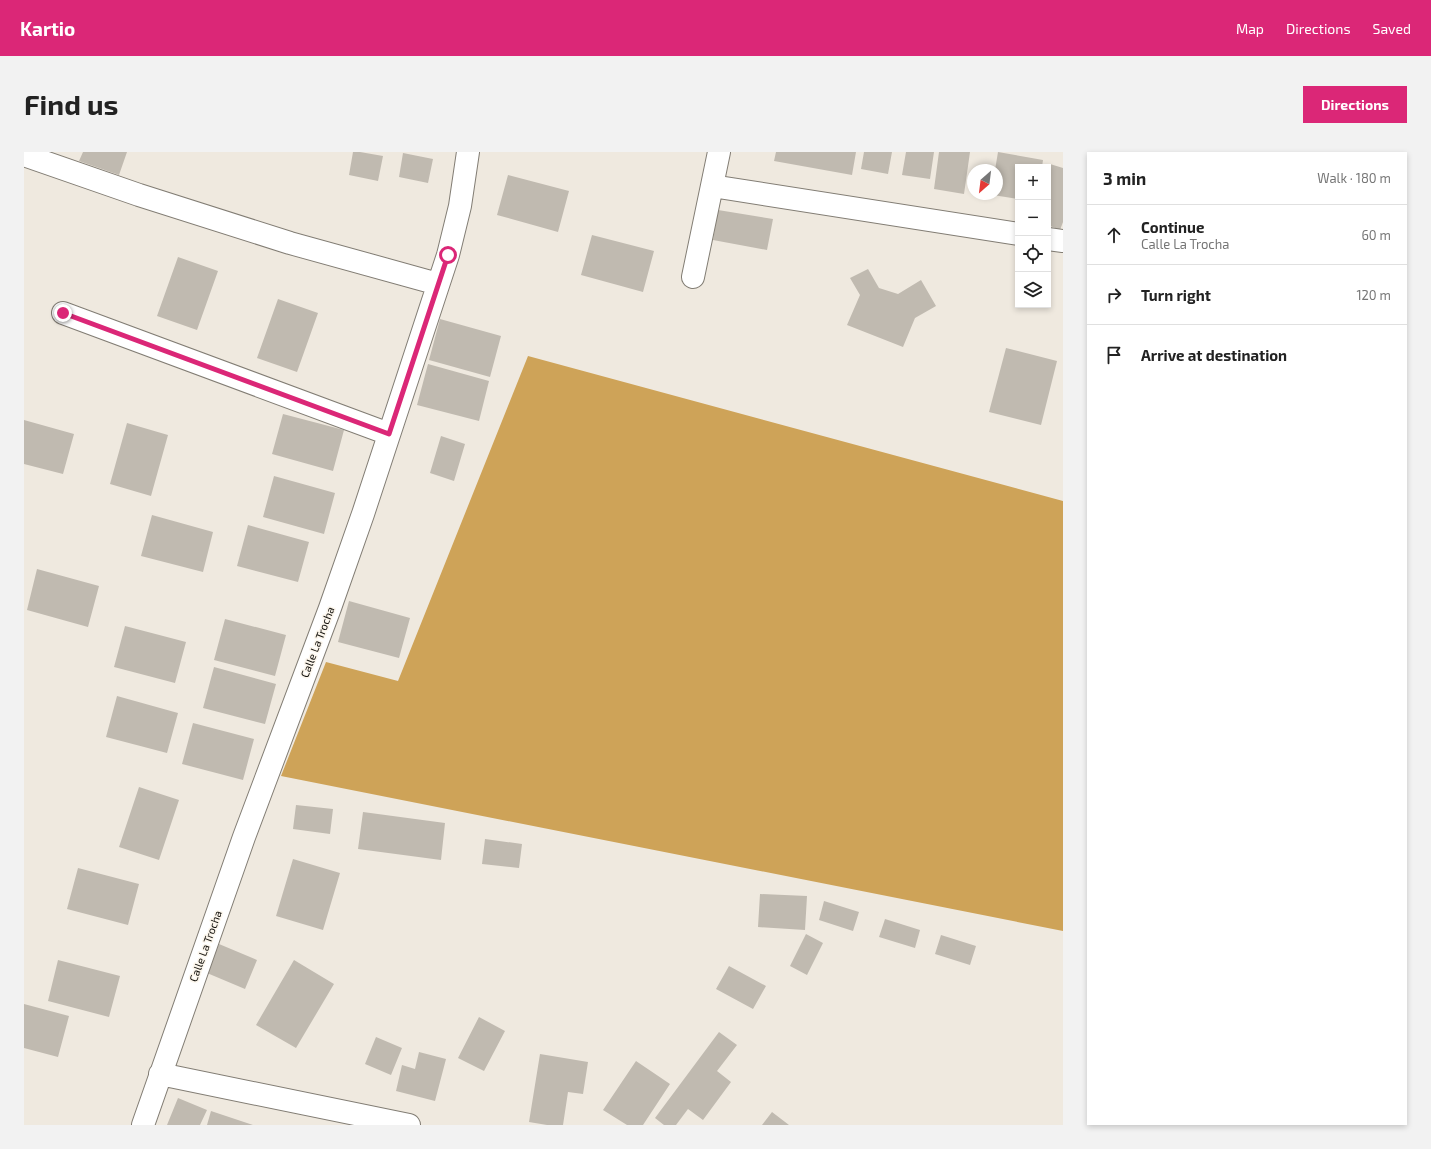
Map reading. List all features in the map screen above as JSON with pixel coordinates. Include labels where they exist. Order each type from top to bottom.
[{"type":"street","name":"Calle La Trocha","points":[[143,1125],[249,823],[330,608],[389,434],[448,255],[460,206],[468,152]]},
{"type":"street","points":[[693,277],[719,152]]},
{"type":"street","points":[[24,155],[139,195],[290,243],[438,284]]},
{"type":"street","points":[[712,186],[1015,234]]},
{"type":"street","points":[[1051,239],[1063,241]]},
{"type":"street","points":[[63,313],[389,434]]},
{"type":"street","points":[[160,1074],[409,1125]]},
{"type":"shaded area","points":[[528,356],[1063,501],[1063,931],[281,776],[326,662],[398,681]]},
{"type":"building","points":[[83,152],[127,152],[119,175],[79,161]]},
{"type":"building","points":[[353,152],[383,156],[378,181],[349,175]]},
{"type":"building","points":[[776,152],[856,152],[852,175],[774,161]]},
{"type":"building","points":[[864,152],[892,152],[888,174],[861,169]]},
{"type":"building","points":[[906,152],[934,152],[930,179],[902,175]]},
{"type":"building","points":[[939,152],[970,152],[968,164],[967,164],[964,194],[934,189]]},
{"type":"building","points":[[998,152],[1043,160],[1042,164],[1015,164],[1015,199],[1003,197],[1003,164],[996,164]]},
{"type":"building","points":[[403,153],[433,159],[428,183],[399,177]]},
{"type":"building","points":[[1051,164],[1063,168],[1063,222],[1060,230],[1051,226]]},
{"type":"building","points":[[508,175],[569,191],[558,232],[497,215]]},
{"type":"building","points":[[718,210],[773,219],[767,250],[713,240]]},
{"type":"building","points":[[592,235],[654,251],[643,292],[581,275]]},
{"type":"building","points":[[178,257],[218,271],[197,330],[157,316]]},
{"type":"building","points":[[868,269],[879,288],[898,294],[921,280],[936,306],[915,318],[903,347],[847,325],[860,295],[850,278]]},
{"type":"building","points":[[278,299],[318,313],[297,372],[257,358]]},
{"type":"building","points":[[440,319],[501,336],[490,377],[429,360]]},
{"type":"building","points":[[1006,348],[1057,361],[1041,425],[989,412]]},
{"type":"building","points":[[428,364],[489,381],[479,421],[417,405]]},
{"type":"building","points":[[283,414],[344,430],[333,471],[272,454]]},
{"type":"building","points":[[24,420],[74,434],[63,474],[24,464]]},
{"type":"building","points":[[127,423],[168,435],[151,496],[110,484]]},
{"type":"building","points":[[441,436],[465,444],[454,481],[430,473]]},
{"type":"building","points":[[274,476],[335,493],[324,534],[263,517]]},
{"type":"building","points":[[152,515],[213,532],[203,572],[141,556]]},
{"type":"building","points":[[248,525],[309,542],[298,582],[237,566]]},
{"type":"building","points":[[37,569],[99,586],[88,627],[27,610]]},
{"type":"building","points":[[349,601],[410,618],[399,658],[338,642]]},
{"type":"building","points":[[225,619],[286,635],[275,676],[214,660]]},
{"type":"building","points":[[125,626],[186,642],[175,683],[114,667]]},
{"type":"building","points":[[214,667],[276,684],[265,724],[203,708]]},
{"type":"building","points":[[117,696],[178,713],[167,753],[106,737]]},
{"type":"building","points":[[193,723],[254,739],[243,780],[182,764]]},
{"type":"building","points":[[139,787],[179,800],[159,860],[119,847]]},
{"type":"building","points":[[296,805],[333,809],[330,834],[293,829]]},
{"type":"building","points":[[363,812],[445,823],[441,860],[358,849]]},
{"type":"building","points":[[485,839],[522,844],[519,868],[482,864]]},
{"type":"building","points":[[293,859],[340,873],[323,930],[276,916]]},
{"type":"building","points":[[78,868],[139,884],[128,925],[67,909]]},
{"type":"building","points":[[760,894],[807,896],[805,930],[758,927]]},
{"type":"building","points":[[824,901],[859,912],[853,931],[819,920]]},
{"type":"building","points":[[885,919],[920,930],[915,948],[879,937]]},
{"type":"building","points":[[806,934],[823,943],[807,975],[790,966]]},
{"type":"building","points":[[941,935],[976,946],[970,965],[935,954]]},
{"type":"building","points":[[219,944],[257,960],[245,989],[207,973]]},
{"type":"building","points":[[58,960],[120,976],[109,1017],[48,1001]]},
{"type":"building","points":[[294,960],[334,984],[296,1048],[256,1025]]},
{"type":"building","points":[[729,966],[766,986],[753,1009],[716,989]]},
{"type":"building","points":[[24,1004],[69,1016],[58,1057],[24,1048]]},
{"type":"building","points":[[479,1017],[505,1031],[484,1071],[458,1058]]},
{"type":"building","points":[[719,1032],[737,1045],[717,1071],[731,1082],[703,1120],[688,1109],[676,1125],[664,1125],[655,1118]]},
{"type":"building","points":[[376,1037],[402,1048],[391,1075],[365,1064]]},
{"type":"building","points":[[419,1052],[446,1059],[435,1101],[396,1091],[402,1065],[415,1069]]},
{"type":"building","points":[[540,1054],[588,1062],[583,1094],[568,1092],[563,1125],[547,1125],[529,1122]]},
{"type":"building","points":[[636,1061],[670,1084],[643,1125],[627,1125],[603,1110]]},
{"type":"building","points":[[178,1098],[207,1110],[200,1125],[167,1125]]},
{"type":"building","points":[[211,1111],[253,1125],[207,1125]]},
{"type":"building","points":[[772,1112],[789,1125],[762,1125]]},
{"type":"route","points":[[63,313],[389,434],[448,255]]}]
